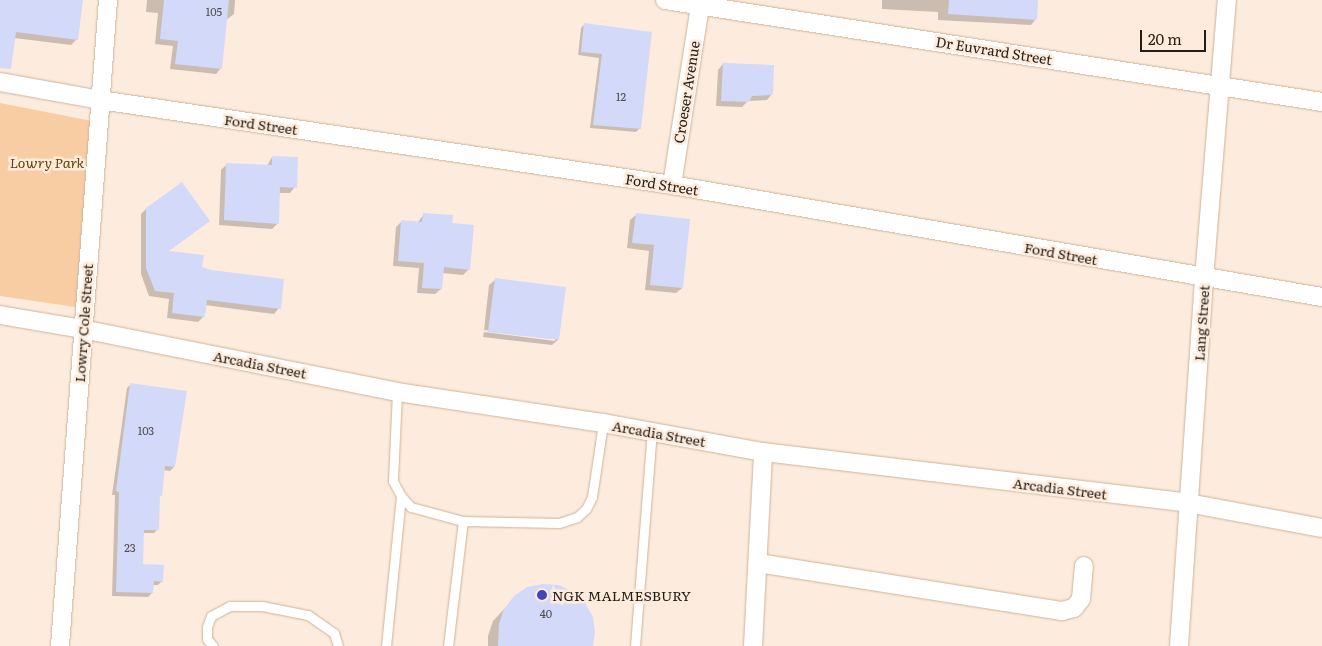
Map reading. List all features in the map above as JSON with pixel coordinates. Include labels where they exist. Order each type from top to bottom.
[{"type":"street","name":"Lowry Cole Street","points":[[60,646],[82,328],[108,0]]},
{"type":"street","name":"Dr Euvrard Street","points":[[665,0],[700,3],[1322,102]]},
{"type":"street","name":"Lang Street","points":[[1179,646],[1204,278],[1227,0]]},
{"type":"street","name":"Croeser Avenue","points":[[672,185],[700,3]]},
{"type":"street","name":"Ford Street","points":[[0,82],[100,100],[672,185],[1322,297]]},
{"type":"street","name":"Arcadia Street","points":[[0,315],[82,328],[396,392],[603,423],[763,452],[1188,503],[1322,528]]},
{"type":"street","points":[[752,646],[763,452]]},
{"type":"street","points":[[758,564],[1062,611],[1074,608],[1081,599],[1084,566]]},
{"type":"lane","points":[[396,392],[393,481],[401,496],[412,507],[463,521],[560,523],[577,517],[586,509],[592,497],[603,423]]},
{"type":"lane","points":[[635,646],[652,432]]},
{"type":"lane","points":[[386,646],[401,496]]},
{"type":"lane","points":[[448,646],[463,521]]},
{"type":"lane","points":[[213,646],[207,639],[207,627],[211,616],[230,606],[262,606],[308,615],[334,633],[338,646]]},
{"type":"green space","name":"Lowry Park","points":[[0,103],[97,122],[82,308],[0,296]]},
{"type":"building","points":[[0,0],[83,0],[78,40],[16,32],[11,69],[0,68]]},
{"type":"building","points":[[164,0],[229,0],[222,69],[175,64],[178,41],[160,39]]},
{"type":"building","points":[[949,0],[1038,0],[1037,20],[948,14]]},
{"type":"building","points":[[584,23],[652,32],[641,129],[593,125],[602,54],[581,52]]},
{"type":"building","points":[[723,63],[774,65],[773,95],[752,96],[749,102],[721,101]]},
{"type":"building","points":[[272,156],[298,157],[297,188],[280,187],[279,224],[224,220],[226,163],[272,165]]},
{"type":"building","points":[[182,182],[210,221],[169,251],[204,255],[202,267],[211,270],[284,279],[281,309],[207,300],[205,317],[172,313],[174,293],[155,291],[146,268],[146,208]]},
{"type":"building","points":[[423,213],[453,215],[452,223],[474,225],[470,270],[444,267],[442,289],[422,288],[424,263],[398,261],[401,220],[422,222]]},
{"type":"building","points":[[636,213],[690,219],[683,288],[650,285],[654,245],[632,243]]},
{"type":"building","points":[[495,278],[566,287],[559,340],[488,332]]},
{"type":"building","points":[[130,383],[187,391],[175,467],[165,466],[162,496],[160,496],[159,530],[144,530],[143,564],[164,565],[163,582],[154,581],[153,593],[116,592],[119,492],[116,491]]},
{"type":"building","points":[[543,584],[559,585],[573,592],[585,603],[593,617],[595,632],[593,646],[498,646],[499,624],[504,609],[514,596],[527,587]]},
{"type":"place","name":"NGK MALMESBURY","points":[[542,595]]}]
